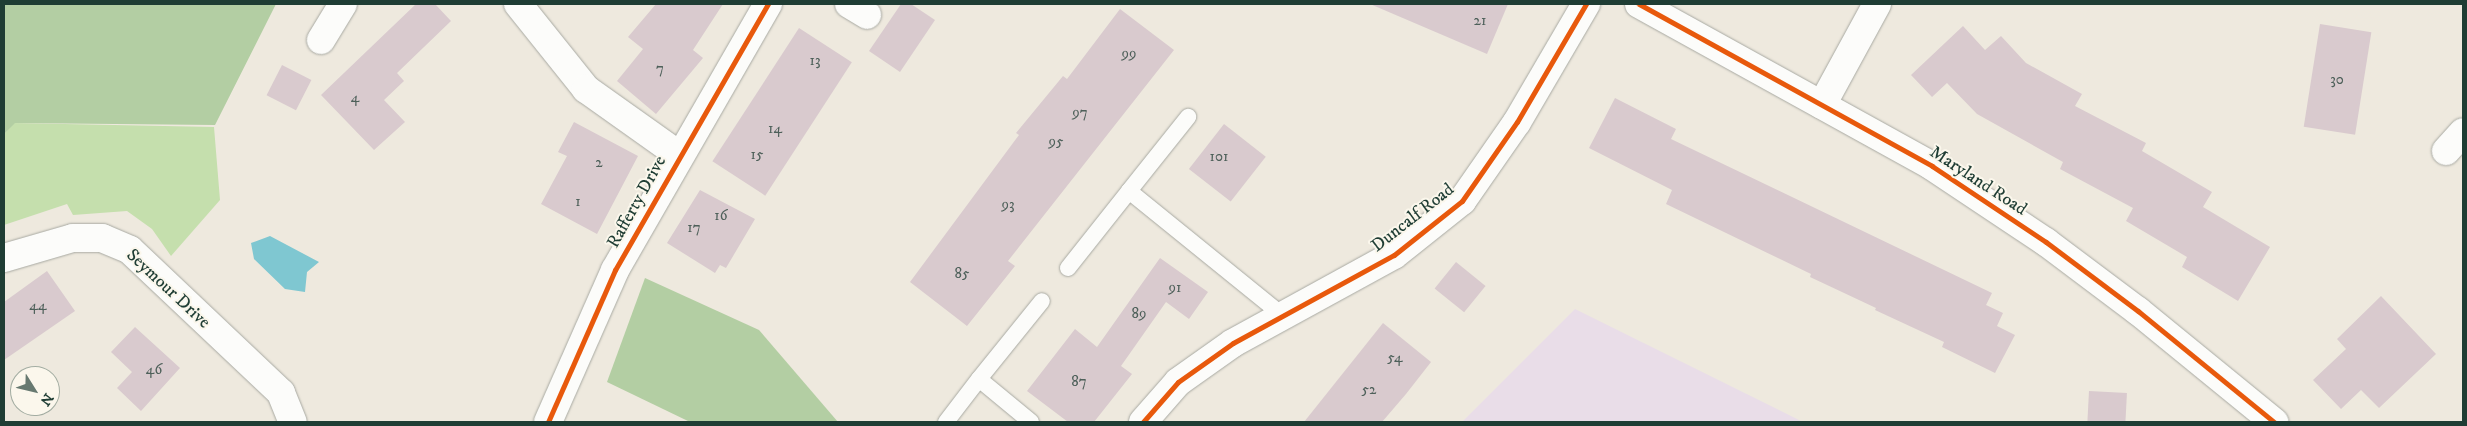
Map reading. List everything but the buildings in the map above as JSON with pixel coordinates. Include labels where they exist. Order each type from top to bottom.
[{"type":"street","points":[[321,40],[343,4]]},
{"type":"street","name":"Rafferty Drive","points":[[518,4],[586,89],[679,156]]},
{"type":"street","name":"Rafferty Drive","points":[[548,422],[615,270],[768,4]]},
{"type":"street","name":"Duncalf Road","points":[[1143,422],[1178,382],[1232,343],[1281,314],[1394,255],[1462,201],[1517,122],[1586,4]]},
{"type":"street","name":"Maryland Road","points":[[1640,4],[1932,166],[2046,242],[2138,311],[2274,422]]},
{"type":"street","points":[[1822,105],[1877,4]]},
{"type":"street","name":"Seymour Drive","points":[[4,258],[74,238],[102,238],[130,250],[281,394],[293,422]]},
{"type":"lane","points":[[1068,268],[1188,117]]},
{"type":"lane","points":[[1129,192],[1281,314]]},
{"type":"lane","points":[[946,422],[1042,301]]},
{"type":"lane","points":[[980,379],[1031,422]]},
{"type":"shaded area","points":[[1575,309],[1803,422],[1462,422]]},
{"type":"green space","points":[[4,4],[276,4],[215,125],[15,123],[4,134]]},
{"type":"green space","points":[[14,123],[214,127],[220,200],[171,256],[152,229],[127,211],[73,215],[67,204],[4,225],[4,134]]},
{"type":"green space","points":[[645,278],[759,330],[838,422],[690,422],[607,382]]},
{"type":"water","points":[[270,236],[319,262],[307,272],[305,292],[285,289],[254,259],[251,243]]},
{"type":"cycle path","points":[[548,422],[615,270],[768,4]]},
{"type":"cycle path","points":[[1143,422],[1178,382],[1233,343],[1394,255],[1462,201],[1517,122],[1586,4]]},
{"type":"cycle path","points":[[1639,4],[1932,166],[2046,242],[2138,311],[2274,422]]}]
